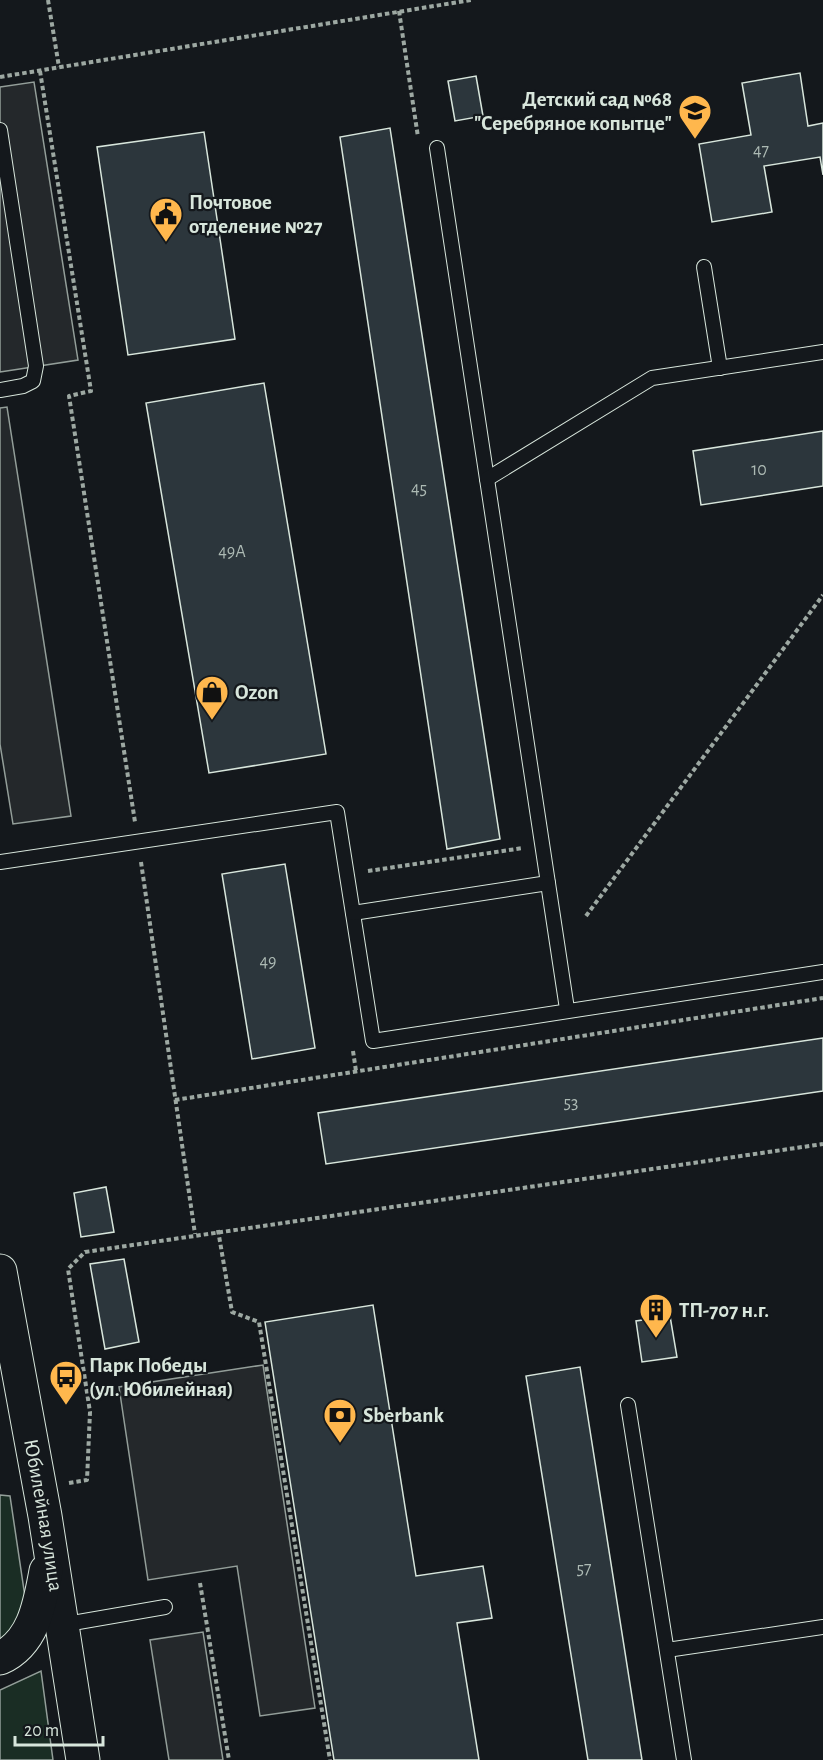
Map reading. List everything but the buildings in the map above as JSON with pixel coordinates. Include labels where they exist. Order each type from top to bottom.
[{"type":"main road","name":"Юбилейная улица","points":[[0,1271],[39,1487],[83,1760]]},
{"type":"main road","points":[[0,1658],[26,1636],[40,1605],[49,1553]]},
{"type":"lane","points":[[0,130],[36,366],[33,381],[23,386],[0,390]]},
{"type":"lane","points":[[437,148],[567,1009]]},
{"type":"lane","points":[[704,267],[720,368]]},
{"type":"lane","points":[[487,479],[652,378],[823,352]]},
{"type":"lane","points":[[0,862],[337,812],[373,1041],[567,1009],[823,972]]},
{"type":"lane","points":[[353,913],[548,883]]},
{"type":"lane","points":[[628,1405],[684,1760]]},
{"type":"lane","points":[[60,1625],[165,1607]]},
{"type":"lane","points":[[667,1650],[823,1627]]},
{"type":"path","points":[[48,0],[59,67]]},
{"type":"path","points":[[0,77],[471,0]]},
{"type":"path","points":[[399,12],[419,141]]},
{"type":"path","points":[[40,71],[91,391],[69,396],[138,841],[195,1234]]},
{"type":"path","points":[[586,916],[823,595]]},
{"type":"path","points":[[347,874],[526,847]]},
{"type":"path","points":[[176,1100],[823,998]]},
{"type":"path","points":[[353,1048],[356,1071]]},
{"type":"path","points":[[39,1487],[87,1480],[90,1412],[68,1269],[85,1252],[218,1230],[823,1144]]},
{"type":"path","points":[[218,1230],[232,1312],[259,1322],[330,1760]]},
{"type":"path","points":[[200,1583],[229,1760]]},
{"type":"green space","points":[[0,1495],[10,1496],[25,1597],[15,1625],[0,1642]]},
{"type":"green space","points":[[41,1671],[53,1760],[0,1760],[0,1690]]},
{"type":"shaded area","points":[[34,82],[78,360],[0,372],[0,87]]},
{"type":"shaded area","points":[[7,407],[71,816],[13,824],[0,744],[0,408]]},
{"type":"shaded area","points":[[263,1365],[315,1708],[260,1716],[237,1566],[148,1580],[119,1387]]},
{"type":"shaded area","points":[[203,1632],[223,1760],[169,1760],[150,1640]]},
{"type":"place","name":"Детский сад №68 \"Серебряное копытце\"","points":[[695,140]]},
{"type":"place","name":"Почтовое отделение №27","points":[[166,243]]},
{"type":"place","name":"Ozon","points":[[212,721]]},
{"type":"place","name":"ТП-707 н.г.","points":[[656,1339]]},
{"type":"place","name":"Парк Победы (ул. Юбилейная)","points":[[66,1406]]},
{"type":"place","name":"Sberbank","points":[[340,1444]]}]
